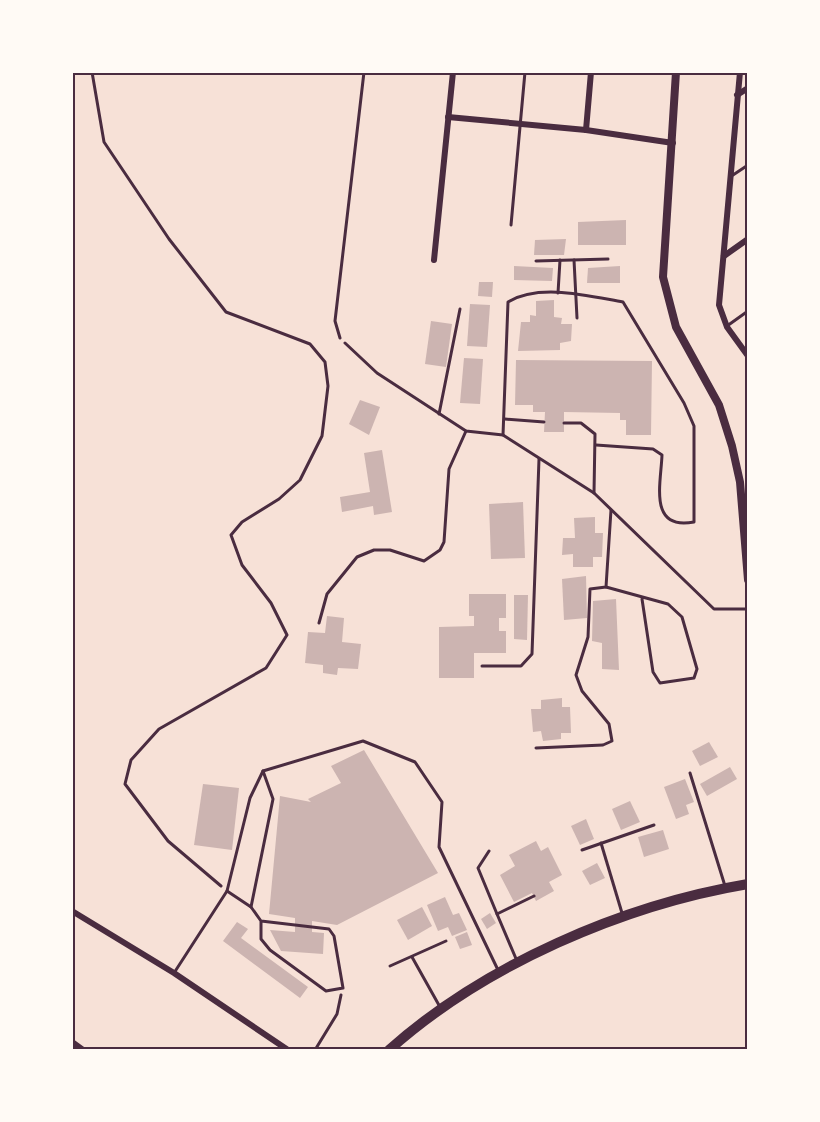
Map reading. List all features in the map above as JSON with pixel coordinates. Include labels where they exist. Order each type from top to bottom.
[{"type":"highway","points":[[390,1050],[441,1008],[518,963],[569,939],[672,901],[748,884]]},
{"type":"street","points":[[434,260],[453,72]]},
{"type":"street","points":[[586,130],[591,72]]},
{"type":"street","points":[[676,72],[664,250],[667,298],[676,327],[718,405],[732,446],[740,482],[748,580]]},
{"type":"street","points":[[740,72],[719,305],[727,327],[748,356]]},
{"type":"street","points":[[737,95],[748,88]]},
{"type":"street","points":[[448,117],[586,130],[673,142]]},
{"type":"street","points":[[724,256],[748,239]]},
{"type":"street","points":[[72,911],[174,973],[288,1050]]},
{"type":"street","points":[[72,1042],[83,1050]]},
{"type":"lane","points":[[511,225],[525,72]]},
{"type":"lane","points":[[731,176],[748,165]]},
{"type":"lane","points":[[536,261],[608,259]]},
{"type":"lane","points":[[558,293],[560,260]]},
{"type":"lane","points":[[574,260],[577,318]]},
{"type":"lane","points":[[503,435],[508,302],[518,295],[575,292],[623,302],[684,403],[694,426],[694,522],[682,524],[664,516],[659,507],[662,454],[654,449],[596,445]]},
{"type":"lane","points":[[439,414],[460,309]]},
{"type":"lane","points":[[727,327],[748,311]]},
{"type":"lane","points":[[345,343],[377,373],[466,431],[503,435],[594,493],[714,609],[748,609]]},
{"type":"lane","points":[[505,419],[544,422]]},
{"type":"lane","points":[[564,423],[581,423],[596,434],[594,493]]},
{"type":"lane","points":[[319,623],[327,594],[357,557],[374,550],[390,550],[424,561],[440,550],[444,542],[449,469],[466,431]]},
{"type":"lane","points":[[482,666],[521,666],[532,654],[539,458]]},
{"type":"lane","points":[[606,587],[611,510]]},
{"type":"lane","points":[[536,748],[603,745],[612,741],[613,733],[609,724],[582,691],[576,675],[588,637],[590,589],[606,587],[642,599],[668,604],[682,617],[697,669],[694,678],[660,683],[653,672],[642,599]]},
{"type":"lane","points":[[174,973],[227,891],[250,798],[262,771],[363,741],[415,762],[442,801],[439,847],[500,973]]},
{"type":"lane","points":[[251,907],[273,799],[262,771]]},
{"type":"lane","points":[[690,773],[725,888]]},
{"type":"lane","points":[[582,850],[654,825]]},
{"type":"lane","points":[[601,843],[624,918]]},
{"type":"lane","points":[[489,852],[478,868],[518,963]]},
{"type":"lane","points":[[227,891],[251,907],[261,921],[261,939],[270,950],[326,991],[343,988],[334,936],[329,929],[261,921]]},
{"type":"lane","points":[[497,914],[534,896]]},
{"type":"lane","points":[[390,966],[446,941]]},
{"type":"lane","points":[[412,957],[441,1008]]},
{"type":"path","points":[[92,72],[104,142],[169,239],[226,312],[310,344],[325,362],[328,386],[322,436],[300,480],[279,499],[242,522],[231,536],[242,565],[271,603],[286,635],[266,668],[159,729],[131,760],[125,783],[168,841],[227,891]]},
{"type":"path","points":[[345,343],[340,338],[335,321],[364,72]]},
{"type":"path","points":[[315,1050],[337,1014],[343,988]]},
{"type":"building","points":[[626,220],[626,245],[578,245],[578,222]]},
{"type":"building","points":[[566,239],[564,255],[534,255],[535,240]]},
{"type":"building","points":[[514,266],[553,268],[552,281],[514,280]]},
{"type":"building","points":[[620,266],[620,283],[587,283],[588,268]]},
{"type":"building","points":[[479,282],[493,282],[492,297],[478,296]]},
{"type":"building","points":[[554,300],[554,317],[562,318],[561,324],[572,324],[571,341],[560,343],[560,350],[518,351],[521,322],[530,322],[530,315],[536,316],[536,301]]},
{"type":"building","points":[[470,304],[490,305],[487,347],[467,346]]},
{"type":"building","points":[[431,321],[452,324],[446,367],[425,364]]},
{"type":"building","points":[[464,358],[483,359],[480,404],[460,403]]},
{"type":"building","points":[[516,360],[652,361],[651,435],[626,435],[626,420],[620,420],[620,413],[564,412],[564,432],[544,432],[545,412],[533,412],[533,405],[515,405]]},
{"type":"building","points":[[360,400],[380,407],[369,435],[349,424]]},
{"type":"building","points":[[382,450],[392,512],[374,515],[373,506],[342,512],[340,497],[370,492],[364,453]]},
{"type":"building","points":[[523,502],[525,558],[491,559],[489,504]]},
{"type":"building","points":[[595,517],[595,533],[603,533],[602,557],[593,557],[593,567],[573,567],[573,554],[562,555],[563,538],[575,538],[574,518]]},
{"type":"building","points":[[586,576],[587,618],[564,620],[562,579]]},
{"type":"building","points":[[469,594],[506,594],[506,618],[499,618],[499,631],[506,631],[506,653],[474,653],[474,678],[439,678],[439,627],[474,626],[474,616],[469,616]]},
{"type":"building","points":[[514,595],[528,595],[527,640],[514,639]]},
{"type":"building","points":[[616,599],[619,670],[602,669],[602,643],[592,641],[593,601]]},
{"type":"building","points":[[327,616],[344,618],[342,642],[361,644],[358,669],[338,668],[337,675],[323,673],[323,665],[305,663],[308,632],[325,633]]},
{"type":"building","points":[[562,698],[562,707],[570,707],[571,733],[561,733],[561,739],[543,741],[541,731],[533,732],[531,709],[541,709],[541,700]]},
{"type":"building","points":[[709,742],[718,757],[700,766],[692,751]]},
{"type":"building","points":[[364,750],[438,873],[337,925],[312,921],[312,932],[324,933],[323,954],[281,951],[270,930],[295,932],[295,918],[269,914],[280,796],[311,802],[308,799],[341,783],[331,766]]},
{"type":"building","points":[[730,767],[737,779],[707,796],[700,784]]},
{"type":"building","points":[[685,779],[694,802],[686,805],[689,814],[676,819],[664,787]]},
{"type":"building","points":[[203,784],[239,788],[232,850],[194,845]]},
{"type":"building","points":[[630,801],[640,822],[621,830],[612,809]]},
{"type":"building","points":[[586,819],[594,839],[580,845],[571,826]]},
{"type":"building","points":[[663,830],[669,849],[644,857],[638,837]]},
{"type":"building","points":[[536,841],[541,851],[548,847],[562,875],[549,882],[554,891],[536,901],[532,893],[514,902],[500,875],[515,866],[509,855]]},
{"type":"building","points":[[597,863],[605,878],[590,885],[582,871]]},
{"type":"building","points":[[445,897],[453,915],[459,913],[467,930],[452,936],[448,927],[438,931],[427,905]]},
{"type":"building","points":[[422,907],[432,926],[408,940],[397,920]]},
{"type":"building","points":[[490,913],[496,923],[487,929],[481,919]]},
{"type":"building","points":[[237,922],[248,929],[241,938],[308,987],[300,998],[223,941]]},
{"type":"building","points":[[467,932],[472,945],[460,949],[455,937]]}]
